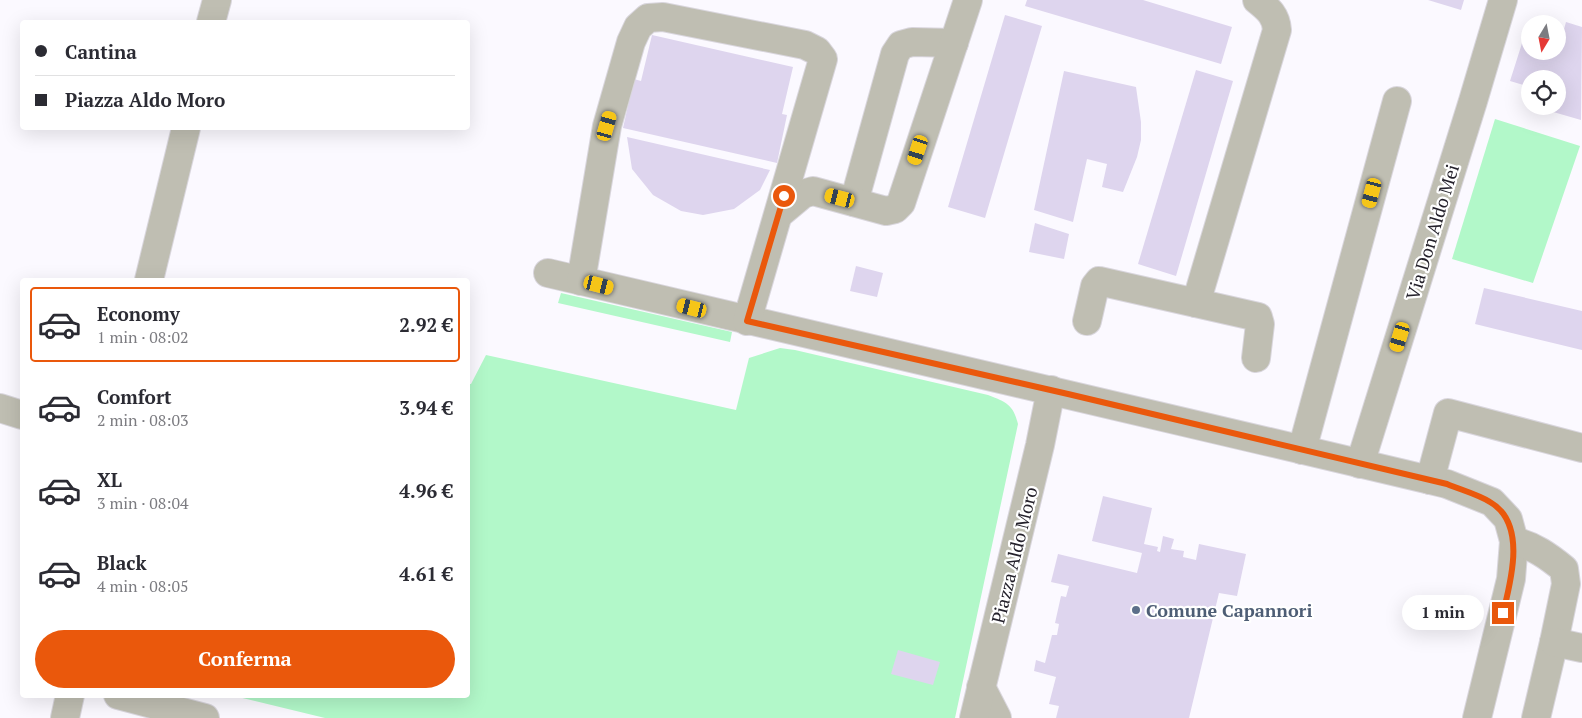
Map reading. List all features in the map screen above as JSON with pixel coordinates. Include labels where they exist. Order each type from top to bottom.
[{"type":"street","points":[[212,20],[217,0]]},
{"type":"street","points":[[779,214],[803,194],[813,191],[886,210],[895,209],[900,203],[968,0]]},
{"type":"street","points":[[1196,303],[1277,30],[1276,19],[1257,0]]},
{"type":"street","name":"Via Don Aldo Mei","points":[[1360,464],[1503,0]]},
{"type":"street","points":[[581,281],[607,126],[630,42],[638,27],[648,18],[663,17],[805,45],[817,51],[823,60],[747,321]]},
{"type":"street","points":[[854,202],[895,54],[901,45],[912,42],[954,43]]},
{"type":"street","points":[[1302,450],[1397,101]]},
{"type":"street","points":[[149,278],[186,130]]},
{"type":"street","points":[[548,273],[1447,484],[1492,502],[1508,519],[1514,541],[1511,578],[1477,718]]},
{"type":"street","points":[[1087,321],[1095,286],[1099,281],[1258,317],[1260,324],[1256,358]]},
{"type":"street","name":"Piazza Aldo Moro","points":[[974,718],[1040,445],[1051,390]]},
{"type":"street","points":[[0,408],[20,414]]},
{"type":"street","points":[[1430,480],[1448,413],[1582,448]]},
{"type":"street","points":[[1514,541],[1544,553],[1564,569],[1566,584],[1536,718]]},
{"type":"street","points":[[1554,642],[1582,648]]},
{"type":"street","points":[[981,687],[997,718]]},
{"type":"street","points":[[65,718],[69,698]]},
{"type":"street","points":[[129,698],[205,718]]},
{"type":"green space","points":[[1495,119],[1580,146],[1533,283],[1452,259]]},
{"type":"green space","points":[[561,293],[732,332],[730,342],[558,303]]},
{"type":"green space","points":[[780,348],[795,350],[988,395],[1004,402],[1014,412],[1018,424],[955,718],[325,718],[242,698],[470,698],[470,384],[486,355],[736,410],[749,358]]},
{"type":"building","points":[[1027,0],[1143,0],[1232,27],[1221,64],[1025,6]]},
{"type":"building","points":[[1428,0],[1464,0],[1461,10]]},
{"type":"building","points":[[1005,15],[1042,26],[985,218],[948,207]]},
{"type":"building","points":[[1566,22],[1582,27],[1581,120],[1564,115],[1566,115],[1566,70],[1521,70],[1521,84],[1510,81],[1521,46],[1521,60],[1566,60]]},
{"type":"building","points":[[652,35],[793,67],[782,114],[787,115],[777,163],[623,128],[634,79],[641,81]]},
{"type":"building","points":[[1196,70],[1233,81],[1176,276],[1138,264]]},
{"type":"building","points":[[1064,71],[1136,87],[1141,122],[1141,140],[1137,157],[1123,192],[1102,187],[1107,164],[1087,159],[1073,222],[1034,210]]},
{"type":"building","points":[[627,137],[770,170],[760,190],[734,209],[703,215],[681,211],[653,195],[632,169]]},
{"type":"building","points":[[1035,223],[1069,234],[1064,259],[1029,252]]},
{"type":"building","points":[[856,266],[883,273],[877,297],[850,291]]},
{"type":"building","points":[[1484,288],[1582,311],[1582,350],[1475,324]]},
{"type":"building","name":"Comune Capannori","points":[[1103,496],[1152,508],[1144,544],[1158,547],[1157,551],[1160,552],[1163,536],[1174,539],[1171,549],[1184,551],[1183,557],[1196,560],[1199,544],[1246,554],[1237,596],[1219,593],[1189,718],[1056,718],[1059,706],[1049,704],[1056,677],[1034,671],[1036,660],[1045,663],[1052,635],[1057,635],[1059,624],[1055,623],[1061,596],[1066,597],[1069,586],[1051,582],[1058,554],[1137,573],[1142,553],[1092,541]]},
{"type":"building","points":[[898,650],[940,662],[933,685],[891,674]]},
{"type":"place","name":"Comune Capannori","points":[[1136,610]]},
{"type":"route","points":[[784,196],[747,321],[1068,394],[1447,484],[1492,502],[1508,519],[1514,541],[1511,578],[1503,613]]}]
